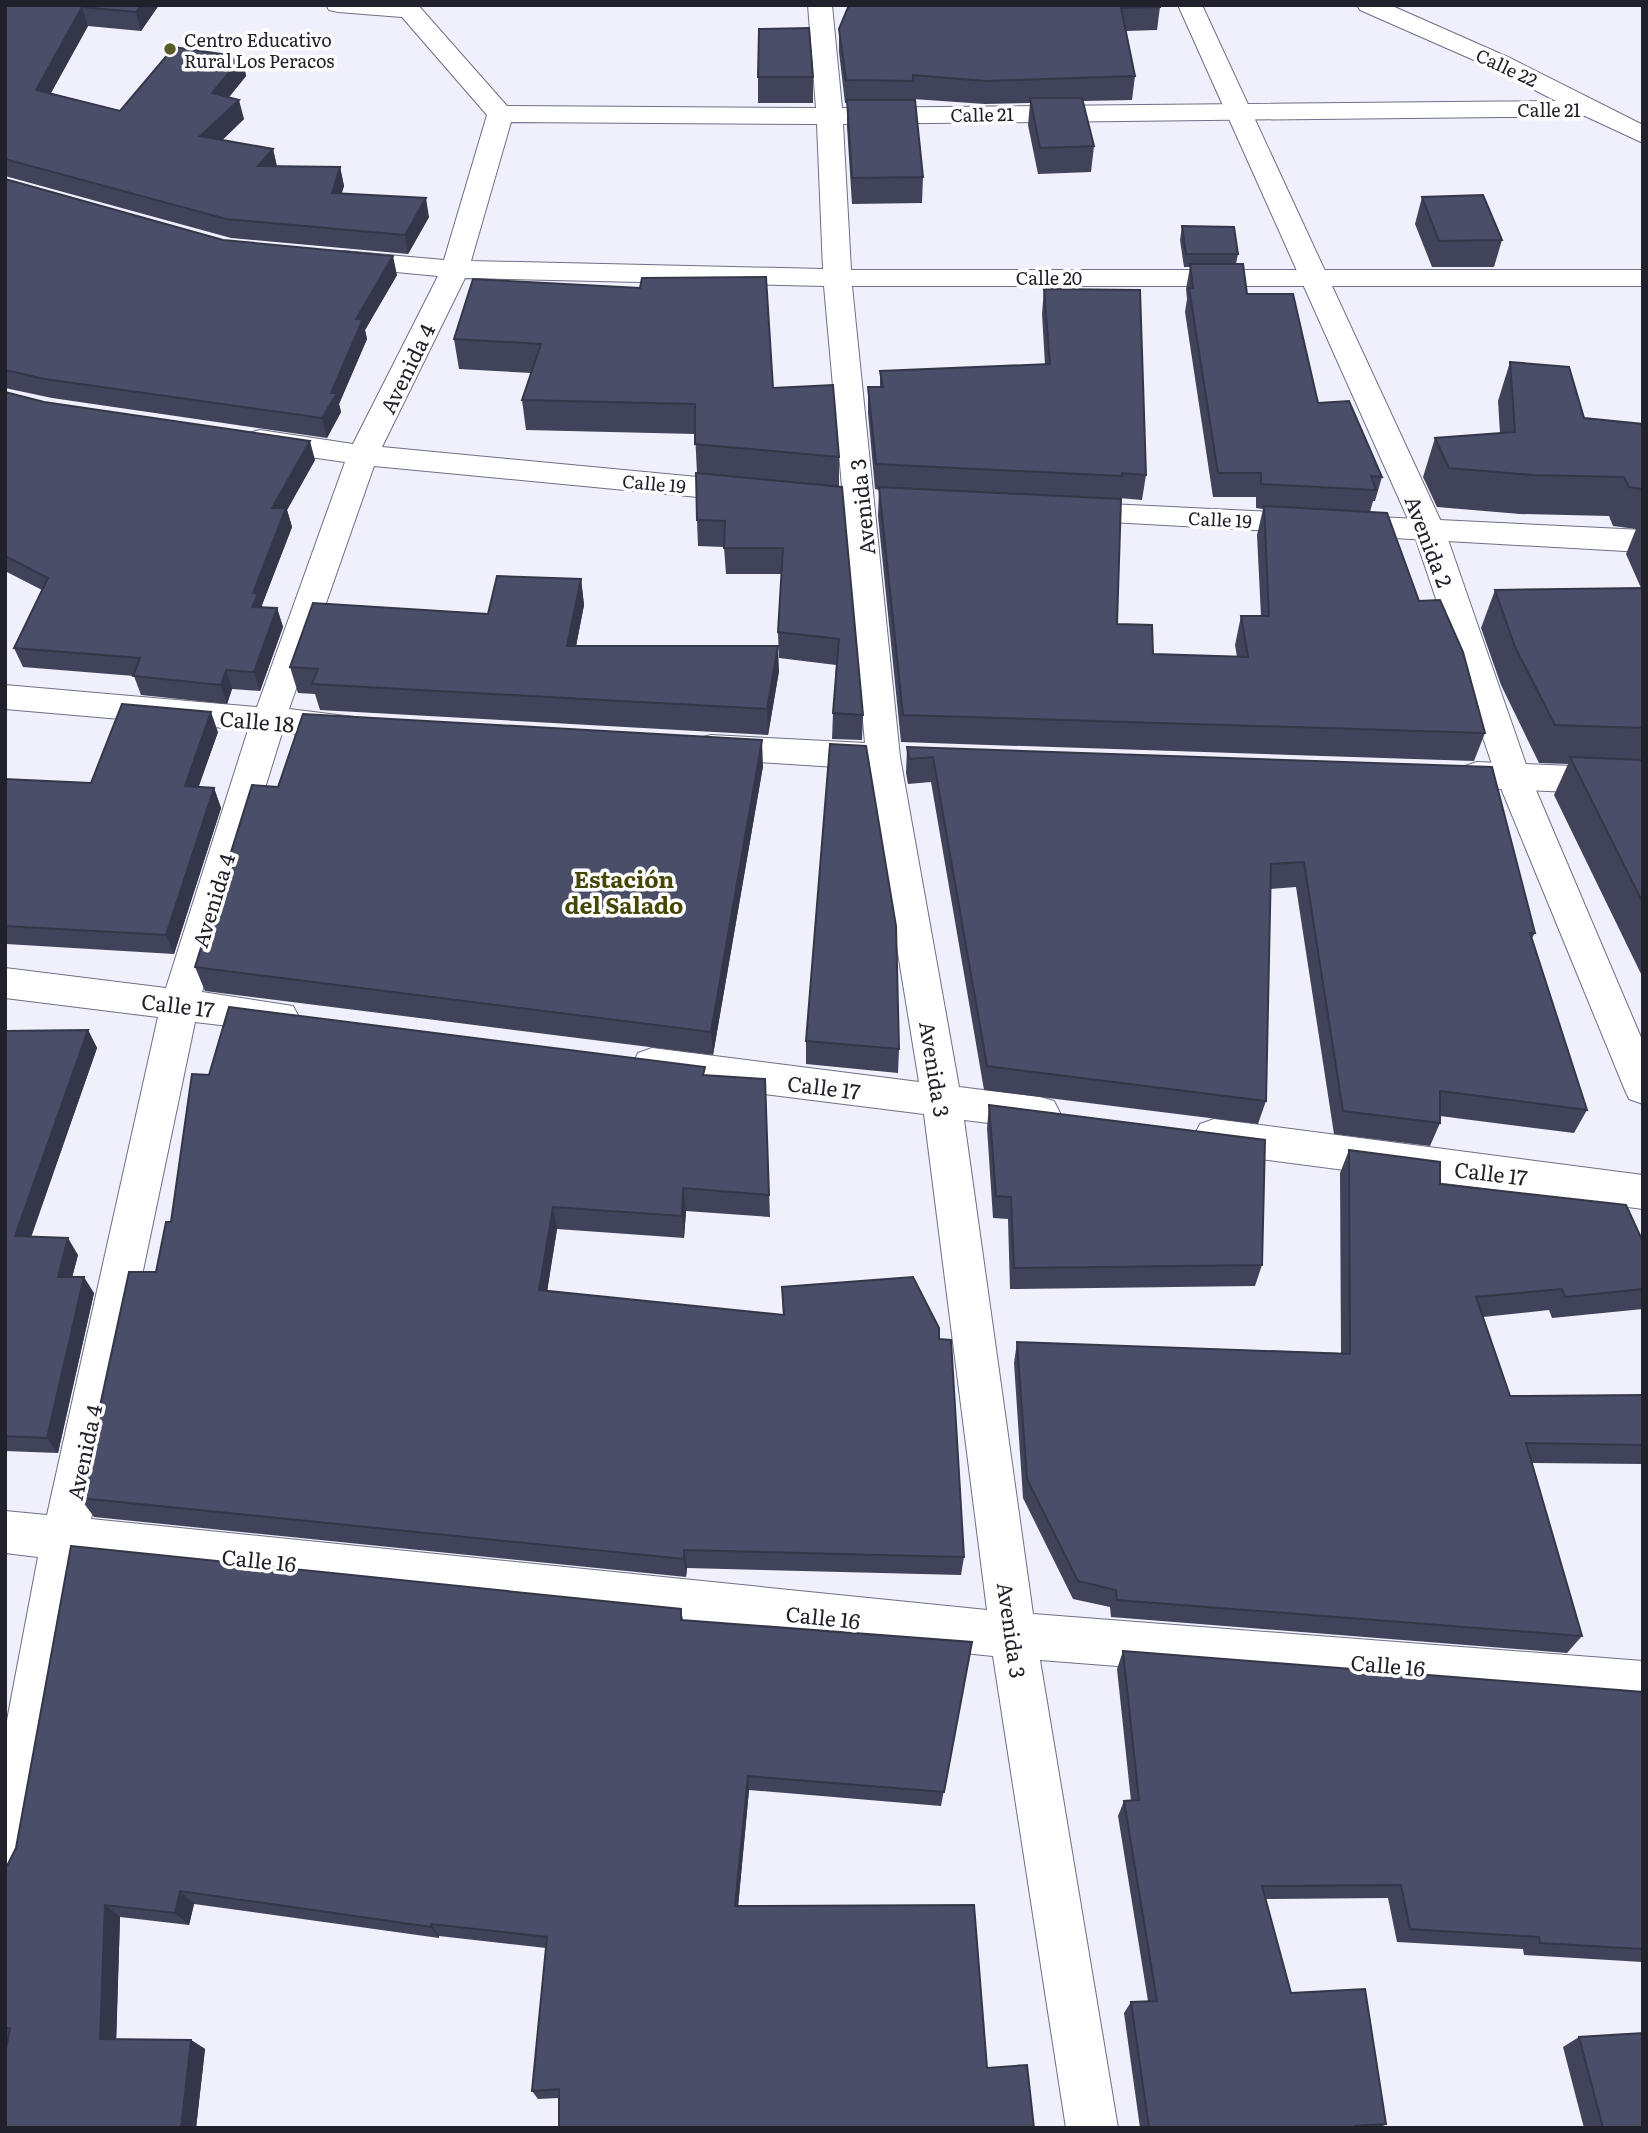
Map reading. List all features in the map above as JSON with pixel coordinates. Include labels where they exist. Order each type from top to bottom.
[{"type":"street","points":[[338,5],[406,7],[500,114]]},
{"type":"street","name":"Avenida 3","points":[[820,5],[830,116],[837,278],[861,502],[1013,1635],[1092,2128]]},
{"type":"street","name":"Avenida 2","points":[[1190,5],[1428,528],[1513,776],[1643,1088]]},
{"type":"street","name":"Calle 22","points":[[1369,5],[1501,63],[1643,135]]},
{"type":"street","name":"Calle 21","points":[[500,114],[830,116],[1591,108]]},
{"type":"street","name":"Avenida 4","points":[[5,1861],[64,1540],[180,1004],[268,722],[363,455],[455,269],[500,114]]},
{"type":"street","name":"Calle 20","points":[[322,257],[455,269],[837,278],[1312,275],[1643,278]]},
{"type":"street","name":"Calle 19","points":[[228,436],[363,455],[778,494]]},
{"type":"street","name":"Calle 19","points":[[1040,510],[1643,541]]},
{"type":"street","name":"Calle 18","points":[[5,697],[268,722],[377,728]]},
{"type":"street","points":[[678,745],[897,757]]},
{"type":"street","points":[[1443,774],[1643,782]]},
{"type":"street","name":"Calle 17","points":[[5,983],[318,1021]]},
{"type":"street","name":"Calle 17","points":[[623,1060],[1079,1119]]},
{"type":"street","name":"Calle 17","points":[[1175,1131],[1643,1192]]},
{"type":"street","name":"Calle 16","points":[[5,1532],[1013,1635],[1643,1684]]},
{"type":"building","points":[[5,5],[141,5],[136,12],[82,7],[36,90],[120,111],[174,47],[242,57],[212,93],[239,100],[200,136],[273,149],[258,166],[340,167],[332,193],[426,198],[405,235],[226,219],[5,159]]},
{"type":"building","points":[[849,5],[1160,7],[1121,8],[1135,76],[986,81],[913,75],[913,81],[846,80],[839,29]]},
{"type":"building","points":[[809,28],[813,77],[758,77],[759,29]]},
{"type":"building","points":[[1030,98],[1082,98],[1094,146],[1040,148]]},
{"type":"building","points":[[847,100],[915,100],[923,177],[852,178]]},
{"type":"building","points":[[5,179],[223,240],[393,256],[356,319],[363,319],[331,393],[337,393],[322,418],[45,379],[5,370]]},
{"type":"building","points":[[1483,195],[1502,240],[1439,241],[1422,197]]},
{"type":"building","points":[[1182,226],[1234,227],[1238,254],[1186,254]]},
{"type":"building","points":[[1190,264],[1243,264],[1247,294],[1293,294],[1318,403],[1349,401],[1382,477],[1371,476],[1376,490],[1261,484],[1261,473],[1218,473],[1189,288],[1193,288]]},
{"type":"building","points":[[766,277],[773,388],[833,385],[839,457],[695,444],[695,404],[522,400],[541,344],[454,339],[473,279],[640,288],[642,278]]},
{"type":"building","points":[[1044,289],[1140,290],[1146,475],[876,464],[868,387],[883,387],[880,371],[1050,364]]},
{"type":"building","points":[[1510,362],[1569,367],[1584,418],[1643,424],[1643,489],[1629,487],[1624,477],[1533,475],[1449,468],[1435,438],[1515,432]]},
{"type":"building","points":[[5,392],[44,402],[310,441],[272,508],[286,508],[253,593],[258,594],[252,607],[277,608],[254,672],[226,670],[221,685],[133,676],[140,658],[14,648],[48,578],[5,556]]},
{"type":"building","points":[[696,473],[842,487],[863,715],[833,713],[839,639],[778,632],[783,548],[724,548],[725,521],[697,520]]},
{"type":"building","points":[[879,487],[1121,499],[1117,624],[1152,625],[1153,654],[1248,657],[1241,616],[1269,616],[1264,506],[1387,513],[1419,601],[1440,600],[1463,652],[1485,733],[903,715]]},
{"type":"building","points":[[497,576],[581,579],[567,646],[778,646],[767,709],[312,684],[318,669],[290,667],[313,603],[488,614]]},
{"type":"building","points":[[1643,588],[1643,728],[1555,725],[1515,647],[1495,590]]},
{"type":"building","points":[[122,704],[211,712],[185,786],[214,788],[166,935],[5,926],[5,779],[91,783]]},
{"type":"building","points":[[303,714],[762,740],[711,1032],[195,967],[252,785],[278,787]]},
{"type":"building","points":[[830,744],[866,746],[896,926],[899,1049],[806,1041]]},
{"type":"building","points":[[907,747],[1492,767],[1535,933],[1530,933],[1587,1110],[1440,1091],[1440,1123],[1343,1111],[1304,862],[1271,864],[1266,1101],[987,1066],[933,757],[909,759]]},
{"type":"building","points":[[1570,757],[1643,760],[1643,903]]},
{"type":"building","points":[[229,1007],[705,1067],[703,1075],[765,1079],[769,1195],[683,1188],[682,1216],[553,1207],[539,1290],[784,1315],[782,1287],[913,1277],[939,1328],[939,1339],[951,1340],[964,1557],[684,1550],[684,1559],[80,1498],[129,1272],[156,1272],[166,1222],[171,1222],[192,1074],[209,1075]]},
{"type":"building","points":[[88,1030],[15,1236],[68,1238],[58,1277],[84,1277],[47,1438],[5,1436],[5,1031]]},
{"type":"building","points":[[989,1105],[1265,1140],[1262,1265],[1014,1268],[1011,1197],[996,1196]]},
{"type":"building","points":[[1349,1150],[1440,1162],[1440,1184],[1626,1205],[1643,1242],[1643,1289],[1565,1297],[1562,1289],[1476,1297],[1510,1396],[1643,1395],[1643,1445],[1526,1443],[1582,1636],[1117,1600],[1116,1590],[1078,1581],[1027,1479],[1017,1342],[1350,1354]]},
{"type":"building","points":[[71,1546],[681,1609],[681,1620],[972,1642],[944,1792],[748,1776],[735,1906],[974,1905],[987,2068],[1027,2065],[1034,2128],[559,2128],[559,2089],[532,2091],[547,1937],[431,1924],[431,1927],[180,1891],[175,1913],[105,1905],[100,2039],[191,2040],[181,2128],[5,2128],[5,2054],[10,2028],[5,2028],[5,1867],[16,1848]]},
{"type":"building","points":[[1123,1651],[1643,1692],[1643,1949],[1540,1943],[1539,1937],[1410,1929],[1401,1885],[1262,1886],[1291,1993],[1365,1989],[1386,2124],[1355,2126],[1356,2128],[1149,2128],[1131,2002],[1157,2001],[1124,1801],[1139,1800]]},
{"type":"building","points":[[1643,2033],[1643,2128],[1603,2128],[1579,2037]]},
{"type":"place","name":"Centro Educativo Rural Los Peracos","points":[[170,49]]},
{"type":"district","name":"Estación del Salado","points":[[624,891]]}]
